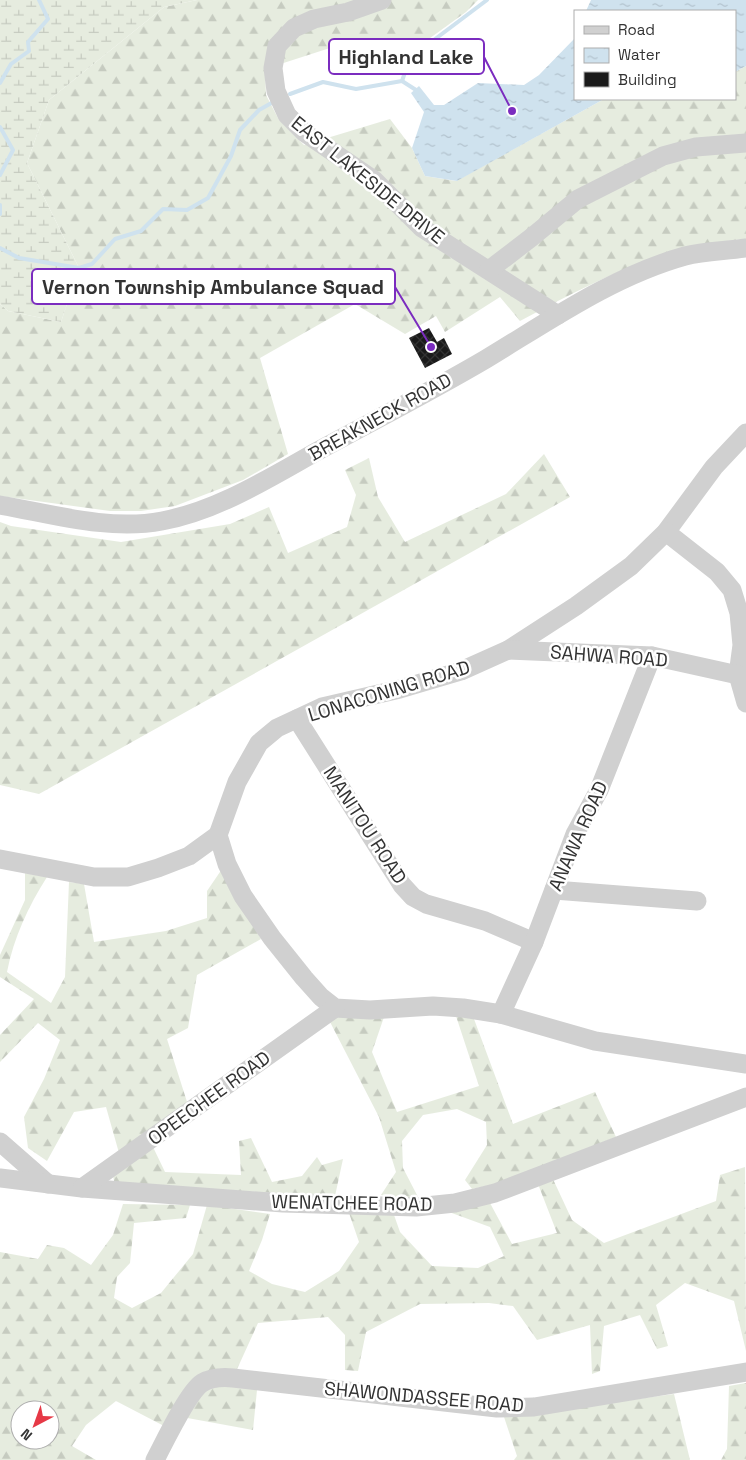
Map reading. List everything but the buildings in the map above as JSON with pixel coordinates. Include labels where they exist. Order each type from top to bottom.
[{"type":"street","name":"EAST LAKESIDE DRIVE","points":[[382,0],[348,12],[314,18],[294,28],[277,46],[273,68],[276,91],[287,115],[305,132],[374,180],[422,228],[558,315]]},
{"type":"street","points":[[489,270],[578,199],[663,156],[696,147],[746,143]]},
{"type":"street","name":"BREAKNECK ROAD","points":[[0,505],[107,524],[160,521],[199,511],[254,486],[486,359],[558,315],[637,273],[687,256],[746,248]]},
{"type":"street","name":"LONACONING ROAD","points":[[218,835],[237,782],[259,742],[277,728],[322,707],[400,689],[461,672],[508,650],[576,606],[631,566],[666,532],[714,467],[746,433]]},
{"type":"street","points":[[666,532],[712,567],[732,590],[739,613],[742,645],[738,676],[746,703]]},
{"type":"street","name":"SAHWA ROAD","points":[[508,650],[652,656],[738,676]]},
{"type":"street","name":"ANAWA ROAD","points":[[501,1014],[534,942],[575,834],[599,790],[652,656]]},
{"type":"street","name":"MANITOU ROAD","points":[[297,719],[402,885],[413,897],[426,904],[485,921],[534,942]]},
{"type":"street","points":[[0,859],[94,877],[128,877],[190,856],[218,835],[227,864],[243,896],[272,938],[304,978],[321,997],[335,1008],[370,1010],[433,1006],[501,1014],[594,1041],[746,1064]]},
{"type":"street","points":[[554,890],[697,902]]},
{"type":"street","name":"OPEECHEE ROAD","points":[[82,1188],[335,1008]]},
{"type":"street","name":"WENATCHEE ROAD","points":[[0,1178],[82,1188],[282,1203],[416,1207],[454,1203],[495,1193],[746,1097]]},
{"type":"street","points":[[0,1142],[48,1184]]},
{"type":"street","name":"SHAWONDASSEE ROAD","points":[[155,1460],[178,1417],[201,1383],[216,1377],[498,1408],[534,1407],[746,1372]]},
{"type":"green space","points":[[0,0],[197,0],[164,7],[49,100],[27,163],[79,268],[61,322],[8,311],[0,304]]},
{"type":"green space","points":[[197,0],[478,0],[466,12],[408,54],[333,47],[265,69],[266,95],[279,120],[304,145],[390,119],[412,148],[425,176],[456,181],[602,100],[736,100],[736,71],[746,66],[746,239],[714,243],[656,257],[602,279],[520,321],[500,297],[445,332],[436,316],[405,334],[355,304],[260,358],[288,454],[243,480],[175,506],[141,511],[110,511],[0,496],[0,304],[8,311],[61,322],[79,268],[27,163],[49,100],[164,7]]},
{"type":"green space","points":[[544,454],[570,497],[39,794],[0,785],[0,522],[11,526],[121,542],[230,524],[269,507],[288,553],[347,527],[356,495],[345,470],[369,458],[378,497],[405,542],[506,494]]},
{"type":"green space","points":[[222,869],[261,939],[197,975],[188,1028],[167,1039],[188,1105],[119,1153],[106,1107],[74,1112],[47,1161],[28,1148],[24,1117],[44,1079],[60,1040],[38,1023],[0,1062],[0,1035],[34,999],[0,977],[0,955],[25,900],[25,873],[47,877],[22,923],[7,972],[51,1003],[65,977],[69,882],[84,884],[94,942],[166,931],[207,918],[207,891]]},
{"type":"green space","points":[[346,1015],[384,1017],[372,1052],[397,1112],[479,1086],[456,1016],[474,1019],[513,1124],[595,1092],[616,1137],[496,1184],[472,1189],[465,1180],[487,1145],[486,1122],[457,1109],[423,1115],[402,1141],[403,1168],[418,1197],[407,1199],[381,1195],[396,1172],[379,1117],[329,1020]]},
{"type":"green space","points":[[251,1138],[272,1182],[302,1176],[317,1157],[322,1165],[343,1159],[335,1196],[115,1185],[113,1176],[153,1147],[165,1172],[241,1175],[239,1141]]},
{"type":"green space","points":[[745,1167],[746,1351],[734,1301],[685,1283],[656,1305],[668,1346],[657,1349],[640,1315],[604,1326],[600,1371],[592,1374],[590,1325],[537,1340],[513,1306],[489,1303],[420,1304],[366,1332],[358,1371],[345,1370],[345,1335],[328,1317],[258,1323],[233,1378],[257,1390],[253,1430],[171,1415],[164,1426],[116,1401],[86,1425],[72,1446],[96,1460],[0,1460],[0,1252],[38,1259],[47,1245],[64,1248],[91,1265],[113,1235],[123,1204],[190,1205],[186,1218],[134,1223],[130,1263],[117,1277],[114,1298],[132,1308],[161,1293],[193,1254],[207,1205],[270,1214],[249,1271],[272,1284],[305,1292],[339,1271],[359,1242],[349,1213],[394,1215],[400,1232],[432,1266],[478,1268],[504,1256],[490,1227],[449,1212],[490,1203],[512,1244],[557,1233],[538,1184],[552,1177],[572,1220],[604,1243],[716,1201],[720,1175]]},
{"type":"green space","points":[[746,1383],[746,1460],[721,1460],[727,1449],[729,1386]]},
{"type":"green space","points":[[674,1394],[690,1460],[514,1460],[517,1456],[504,1417]]},
{"type":"water","points":[[591,0],[746,0],[746,66],[736,71],[736,10],[586,10]]},
{"type":"water","points":[[574,39],[574,100],[602,100],[457,181],[425,176],[412,148],[424,112],[411,93],[419,86],[434,105],[444,105],[478,83],[524,85],[539,75]]},
{"type":"waterway","points":[[0,83],[11,64],[29,51],[28,42],[48,19],[39,0]]},
{"type":"waterway","points":[[402,81],[410,58],[487,0]]},
{"type":"waterway","points":[[290,94],[323,82],[356,89],[402,81],[416,90]]},
{"type":"waterway","points":[[0,248],[19,258],[79,268],[92,264],[115,239],[141,231],[163,209],[187,210],[208,198],[231,156],[240,130],[259,110],[275,101]]},
{"type":"waterway","points":[[0,127],[13,150],[0,175]]},
{"type":"waterway","points":[[0,205],[0,214]]},
{"type":"place","name":"Highland Lake","points":[[512,111]]},
{"type":"place","name":"Vernon Township Ambulance Squad","points":[[431,347]]}]
